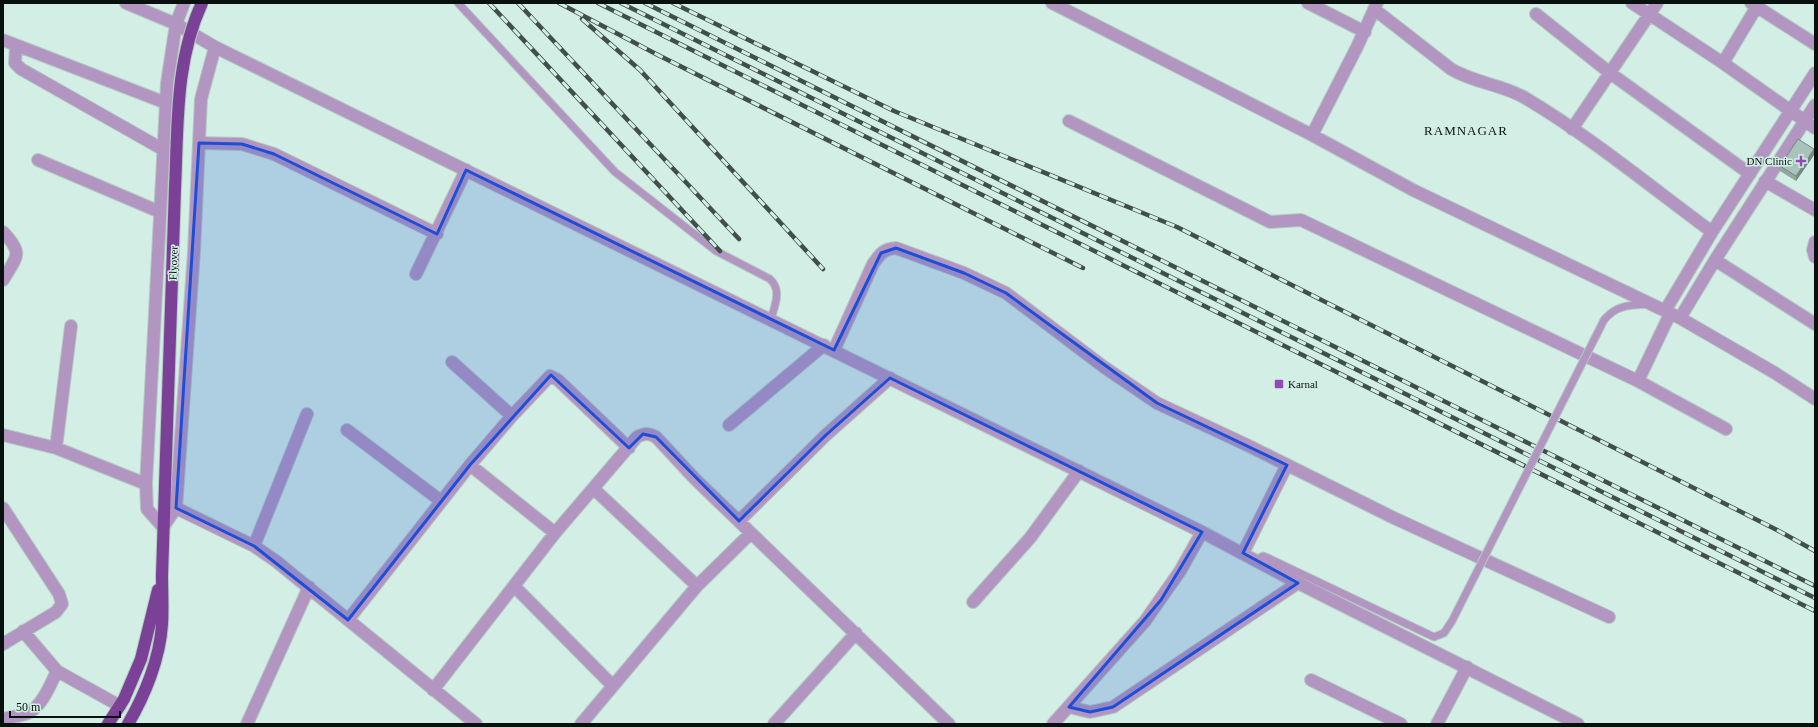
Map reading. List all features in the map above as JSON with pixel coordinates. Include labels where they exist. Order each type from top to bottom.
[{"type":"highway","name":"Flyover","points":[[162,575],[180,80],[194,21],[202,3]]},
{"type":"highway","points":[[108,724],[120,706],[141,659],[162,575]]},
{"type":"highway","points":[[128,724],[136,710],[156,663],[162,625],[162,575]]},
{"type":"street","points":[[126,3],[176,24],[215,47],[1202,532],[1298,583],[1578,724]]},
{"type":"street","points":[[184,3],[176,24],[167,83],[146,484],[148,509],[163,527],[176,508],[194,250],[201,99],[215,47]]},
{"type":"street","points":[[1052,3],[1312,135],[1413,190],[1672,314],[1774,373],[1815,399]]},
{"type":"street","points":[[1308,3],[1365,32]]},
{"type":"street","points":[[1632,3],[1723,63],[1810,124]]},
{"type":"street","points":[[1572,129],[1657,3]]},
{"type":"street","points":[[1723,63],[1756,4],[1815,44]]},
{"type":"street","points":[[1312,135],[1365,32],[1375,6],[1452,69],[1474,81],[1504,87],[1526,99],[1572,129],[1712,232]]},
{"type":"street","points":[[1536,14],[1610,73],[1750,174]]},
{"type":"street","points":[[3,40],[166,103]]},
{"type":"street","points":[[16,46],[15,63],[21,69],[164,150]]},
{"type":"street","points":[[1638,381],[1712,232],[1815,74]]},
{"type":"street","points":[[1672,314],[1715,260],[1765,181],[1810,124],[1815,105]]},
{"type":"street","points":[[1069,121],[1270,222],[1301,220],[1638,381],[1726,429]]},
{"type":"street","points":[[199,143],[242,144],[274,154],[437,234]]},
{"type":"street","points":[[38,160],[160,212]]},
{"type":"street","points":[[416,274],[437,234],[466,170]]},
{"type":"street","points":[[1765,181],[1815,210]]},
{"type":"street","points":[[3,232],[15,246],[17,257],[3,280]]},
{"type":"street","points":[[1815,242],[1813,250],[1815,257]]},
{"type":"street","points":[[730,425],[829,348],[880,252],[888,248],[896,248],[964,273],[1006,293],[1157,403],[1394,518],[1609,617]]},
{"type":"street","points":[[1715,260],[1815,324]]},
{"type":"street","points":[[56,448],[71,326]]},
{"type":"street","points":[[452,362],[512,416]]},
{"type":"street","points":[[348,620],[440,501],[512,416],[550,376],[554,378],[629,448]]},
{"type":"street","points":[[739,521],[820,440],[890,378]]},
{"type":"street","points":[[254,546],[307,414]]},
{"type":"street","points":[[347,430],[440,501]]},
{"type":"street","points":[[433,690],[555,533],[637,437],[649,433],[656,437],[694,480],[739,521],[949,724]]},
{"type":"street","points":[[3,435],[56,448],[146,484]]},
{"type":"street","points":[[470,465],[555,533]]},
{"type":"street","points":[[1243,553],[1287,465]]},
{"type":"street","points":[[973,602],[1030,538],[1079,471]]},
{"type":"street","points":[[594,489],[697,586]]},
{"type":"street","points":[[176,508],[254,546],[309,587],[476,724]]},
{"type":"street","points":[[3,644],[56,612],[60,608],[62,601],[59,594],[5,516]]},
{"type":"street","points":[[1053,724],[1124,646],[1161,600],[1180,571],[1202,532]]},
{"type":"street","points":[[581,724],[697,586],[751,533]]},
{"type":"street","points":[[1069,707],[1090,712],[1113,707],[1298,583]]},
{"type":"street","points":[[514,586],[612,686]]},
{"type":"street","points":[[247,724],[309,587]]},
{"type":"street","points":[[23,631],[57,671],[120,706]]},
{"type":"street","points":[[774,724],[856,633]]},
{"type":"street","points":[[1437,724],[1467,668]]},
{"type":"street","points":[[3,720],[27,713],[34,709],[46,692],[57,671]]},
{"type":"street","points":[[1311,680],[1382,720],[1401,724]]},
{"type":"lane","points":[[458,3],[615,172],[703,243],[725,257],[770,279],[774,283],[777,297],[771,319]]},
{"type":"lane","points":[[1256,560],[1263,556],[1268,558],[1434,637],[1444,633],[1452,621],[1604,320],[1616,308],[1650,304]]},
{"type":"highlighted area","points":[[199,143],[242,144],[274,154],[437,234],[466,170],[834,350],[881,253],[896,248],[964,273],[1006,293],[1157,403],[1287,465],[1243,553],[1298,583],[1113,707],[1090,712],[1069,707],[1161,600],[1202,532],[890,378],[826,435],[739,521],[656,437],[643,434],[629,448],[551,375],[470,465],[348,620],[254,546],[176,508]]},
{"type":"building","points":[[1798,139],[1814,149],[1796,176],[1780,166]]},
{"type":"railway","points":[[489,3],[720,251]]},
{"type":"railway","points":[[518,3],[739,239]]},
{"type":"railway","points":[[559,3],[656,54],[1083,268]]},
{"type":"railway","points":[[598,3],[1815,611]]},
{"type":"railway","points":[[621,3],[1815,598]]},
{"type":"railway","points":[[645,3],[1815,586]]},
{"type":"railway","points":[[673,3],[894,111],[1177,227],[1777,530],[1815,551]]},
{"type":"railway","points":[[582,19],[640,70],[823,269]]},
{"type":"place","name":"DN Clinic","points":[[1801,161]]},
{"type":"place","name":"Karnal","points":[[1279,384]]},
{"type":"district","name":"RAMNAGAR","points":[[1466,130]]}]
